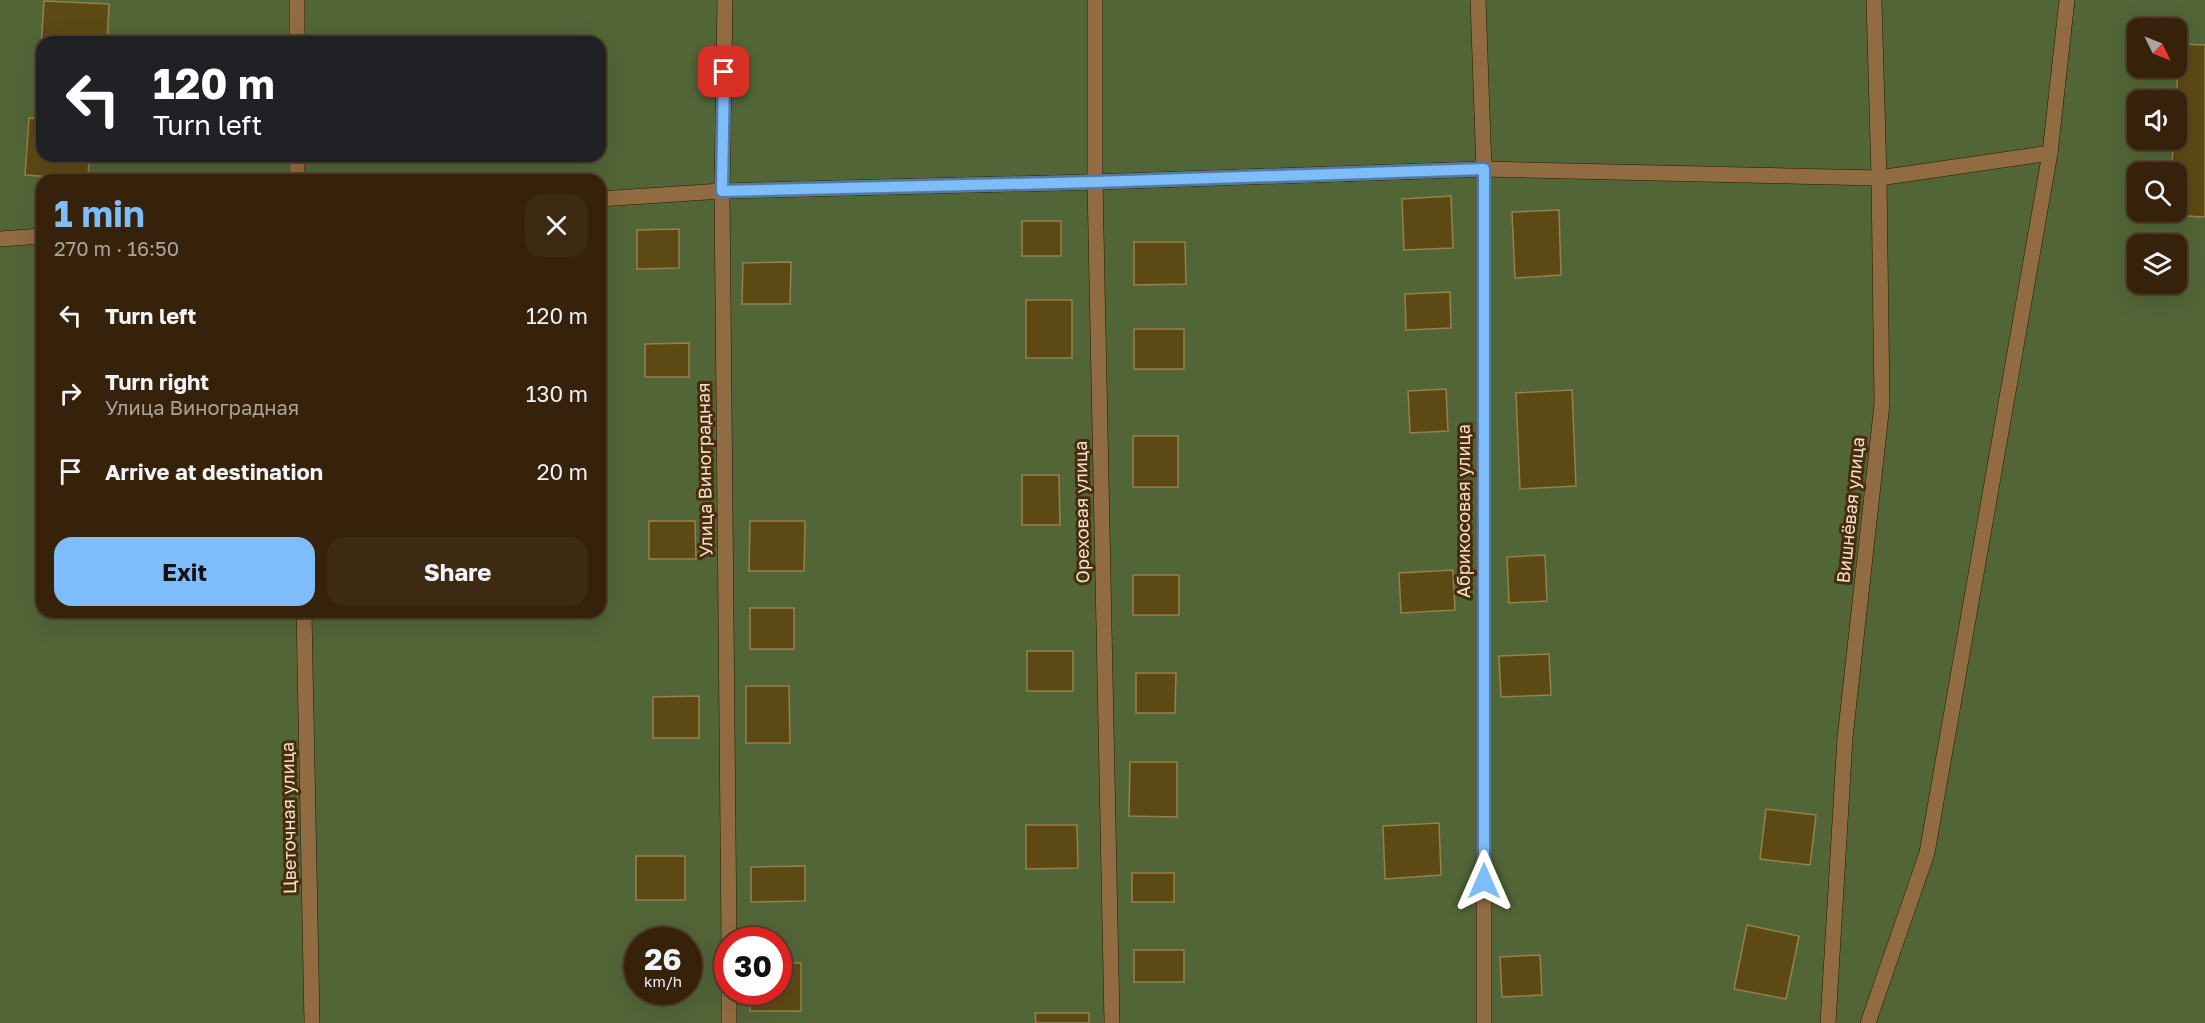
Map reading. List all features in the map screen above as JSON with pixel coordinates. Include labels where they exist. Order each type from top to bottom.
[{"type":"street","points":[[297,0],[297,36]]},
{"type":"street","name":"Улица Виноградная","points":[[725,0],[722,191],[729,927]]},
{"type":"street","name":"Ореховая улица","points":[[1095,0],[1095,182],[1112,1023]]},
{"type":"street","name":"Абрикосовая улица","points":[[1478,0],[1484,169],[1484,1023]]},
{"type":"street","name":"Вишнёвая улица","points":[[1828,1023],[1845,738],[1882,404],[1874,0]]},
{"type":"street","points":[[1868,1023],[1927,854],[2050,153],[2067,0]]},
{"type":"street","points":[[606,199],[722,191],[1484,169],[1879,178],[2050,153]]},
{"type":"street","points":[[0,239],[36,236]]},
{"type":"street","name":"Цветочная улица","points":[[304,618],[312,1023]]},
{"type":"street","points":[[729,1005],[729,1023]]},
{"type":"green space","points":[[0,0],[2205,0],[2205,1023],[0,1023]]},
{"type":"building","points":[[44,1],[109,4],[107,36],[42,36]]},
{"type":"building","points":[[2187,44],[2205,45],[2205,217],[2187,216],[2187,162],[2172,162],[2173,150],[2187,150],[2187,90],[2177,90],[2178,78],[2187,78]]},
{"type":"building","points":[[29,118],[36,119],[36,162],[89,162],[88,174],[25,175]]},
{"type":"building","points":[[1451,196],[1453,248],[1404,250],[1402,199]]},
{"type":"building","points":[[1559,210],[1561,275],[1515,278],[1512,212]]},
{"type":"building","points":[[1022,221],[1061,221],[1061,256],[1022,256]]},
{"type":"building","points":[[679,229],[679,268],[637,269],[637,230]]},
{"type":"building","points":[[1134,242],[1185,242],[1186,284],[1134,285]]},
{"type":"building","points":[[791,262],[790,304],[742,304],[743,263]]},
{"type":"building","points":[[1450,292],[1451,328],[1406,330],[1405,294]]},
{"type":"building","points":[[1026,300],[1072,300],[1072,358],[1026,358]]},
{"type":"building","points":[[1134,329],[1184,329],[1184,369],[1134,369]]},
{"type":"building","points":[[689,343],[689,377],[645,377],[645,344]]},
{"type":"building","points":[[1446,389],[1448,431],[1410,433],[1408,391]]},
{"type":"building","points":[[1572,390],[1576,486],[1520,489],[1516,393]]},
{"type":"building","points":[[1133,436],[1178,436],[1178,487],[1133,487]]},
{"type":"building","points":[[1022,475],[1059,475],[1060,525],[1022,525]]},
{"type":"building","points":[[649,521],[695,521],[696,559],[649,559]]},
{"type":"building","points":[[750,521],[805,521],[804,571],[749,571]]},
{"type":"building","points":[[1545,555],[1547,601],[1509,603],[1507,557]]},
{"type":"building","points":[[1453,570],[1455,610],[1401,613],[1399,573]]},
{"type":"building","points":[[1133,575],[1179,575],[1179,615],[1133,615]]},
{"type":"building","points":[[750,608],[794,608],[794,649],[750,649]]},
{"type":"building","points":[[1027,651],[1073,651],[1073,691],[1027,691]]},
{"type":"building","points":[[1549,654],[1551,695],[1501,697],[1499,656]]},
{"type":"building","points":[[1136,673],[1176,673],[1175,713],[1136,713]]},
{"type":"building","points":[[746,686],[789,686],[790,743],[746,743]]},
{"type":"building","points":[[699,696],[699,738],[653,738],[653,697]]},
{"type":"building","points":[[1130,762],[1177,762],[1177,817],[1129,816]]},
{"type":"building","points":[[1766,809],[1816,815],[1810,865],[1760,859]]},
{"type":"building","points":[[1439,823],[1441,875],[1385,879],[1383,826]]},
{"type":"building","points":[[1026,825],[1077,825],[1078,868],[1026,869]]},
{"type":"building","points":[[636,856],[685,856],[685,900],[636,900]]},
{"type":"building","points":[[805,866],[805,901],[751,902],[751,867]]},
{"type":"building","points":[[1132,873],[1174,873],[1174,902],[1132,902]]},
{"type":"building","points":[[1747,925],[1799,936],[1786,999],[1734,989]]},
{"type":"building","points":[[1134,950],[1184,950],[1184,982],[1134,982]]},
{"type":"building","points":[[1540,955],[1542,995],[1502,997],[1500,957]]},
{"type":"building","points":[[792,963],[801,963],[801,1011],[750,1011],[750,1005],[792,1005]]},
{"type":"building","points":[[1035,1013],[1089,1013],[1089,1023],[1036,1023]]},
{"type":"route","points":[[724,72],[722,191],[1484,169],[1484,881]]}]
